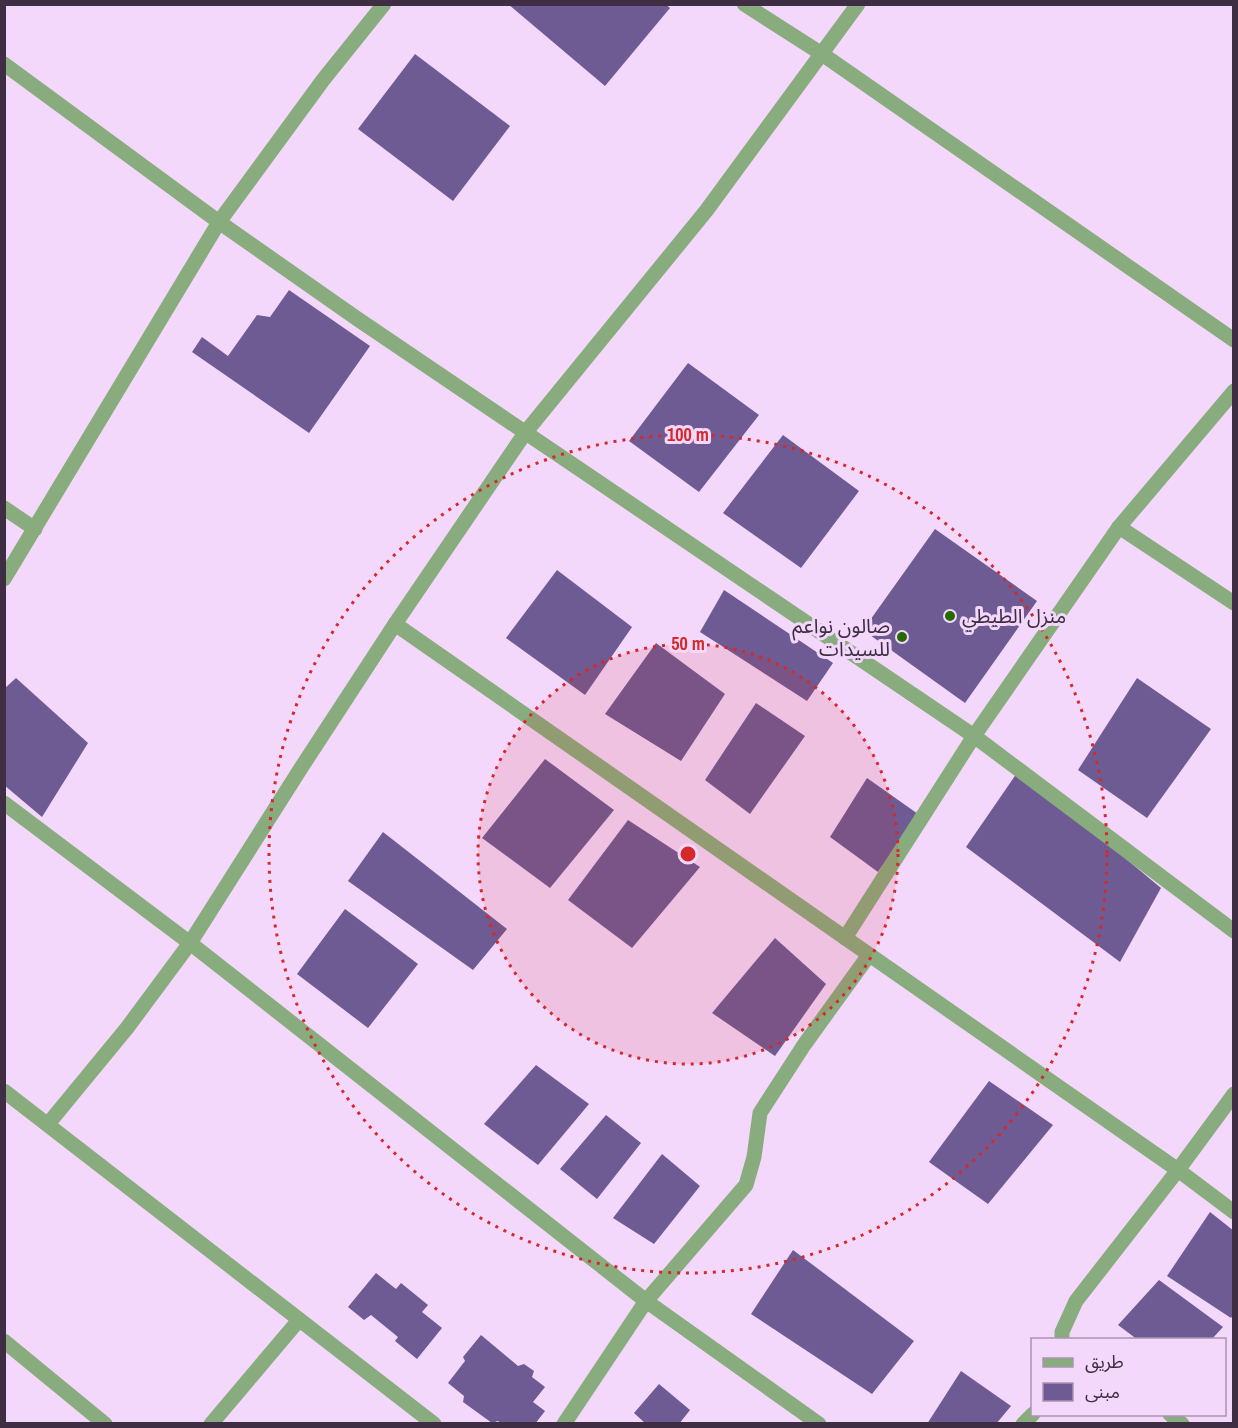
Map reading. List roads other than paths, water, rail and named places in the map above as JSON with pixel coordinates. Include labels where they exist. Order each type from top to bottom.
[{"type":"street","points":[[4,579],[219,222],[323,80],[384,4]]},
{"type":"street","points":[[744,4],[822,54],[1233,340]]},
{"type":"street","points":[[48,1124],[127,1028],[190,943],[394,624],[525,433],[706,211],[858,4]]},
{"type":"street","points":[[4,64],[219,222],[359,320],[974,736],[1233,931]]},
{"type":"street","points":[[845,938],[974,736],[1119,527],[1233,392]]},
{"type":"street","points":[[4,508],[35,529]]},
{"type":"street","points":[[1119,527],[1233,603]]},
{"type":"street","points":[[394,624],[1178,1170],[1233,1212]]},
{"type":"street","points":[[4,803],[190,943],[646,1301],[819,1424]]},
{"type":"street","points":[[564,1424],[646,1301],[746,1185],[754,1157],[760,1113],[804,1045],[869,955]]},
{"type":"street","points":[[4,1091],[434,1424]]},
{"type":"street","points":[[1065,1337],[1076,1301],[1178,1170],[1233,1094]]},
{"type":"street","points":[[212,1424],[299,1320]]},
{"type":"street","points":[[4,1341],[105,1424]]},
{"type":"place","name":"منزل الطيطي","points":[[950,616]]},
{"type":"place","name":"صالون نواعم للسيدات","points":[[902,637]]}]
